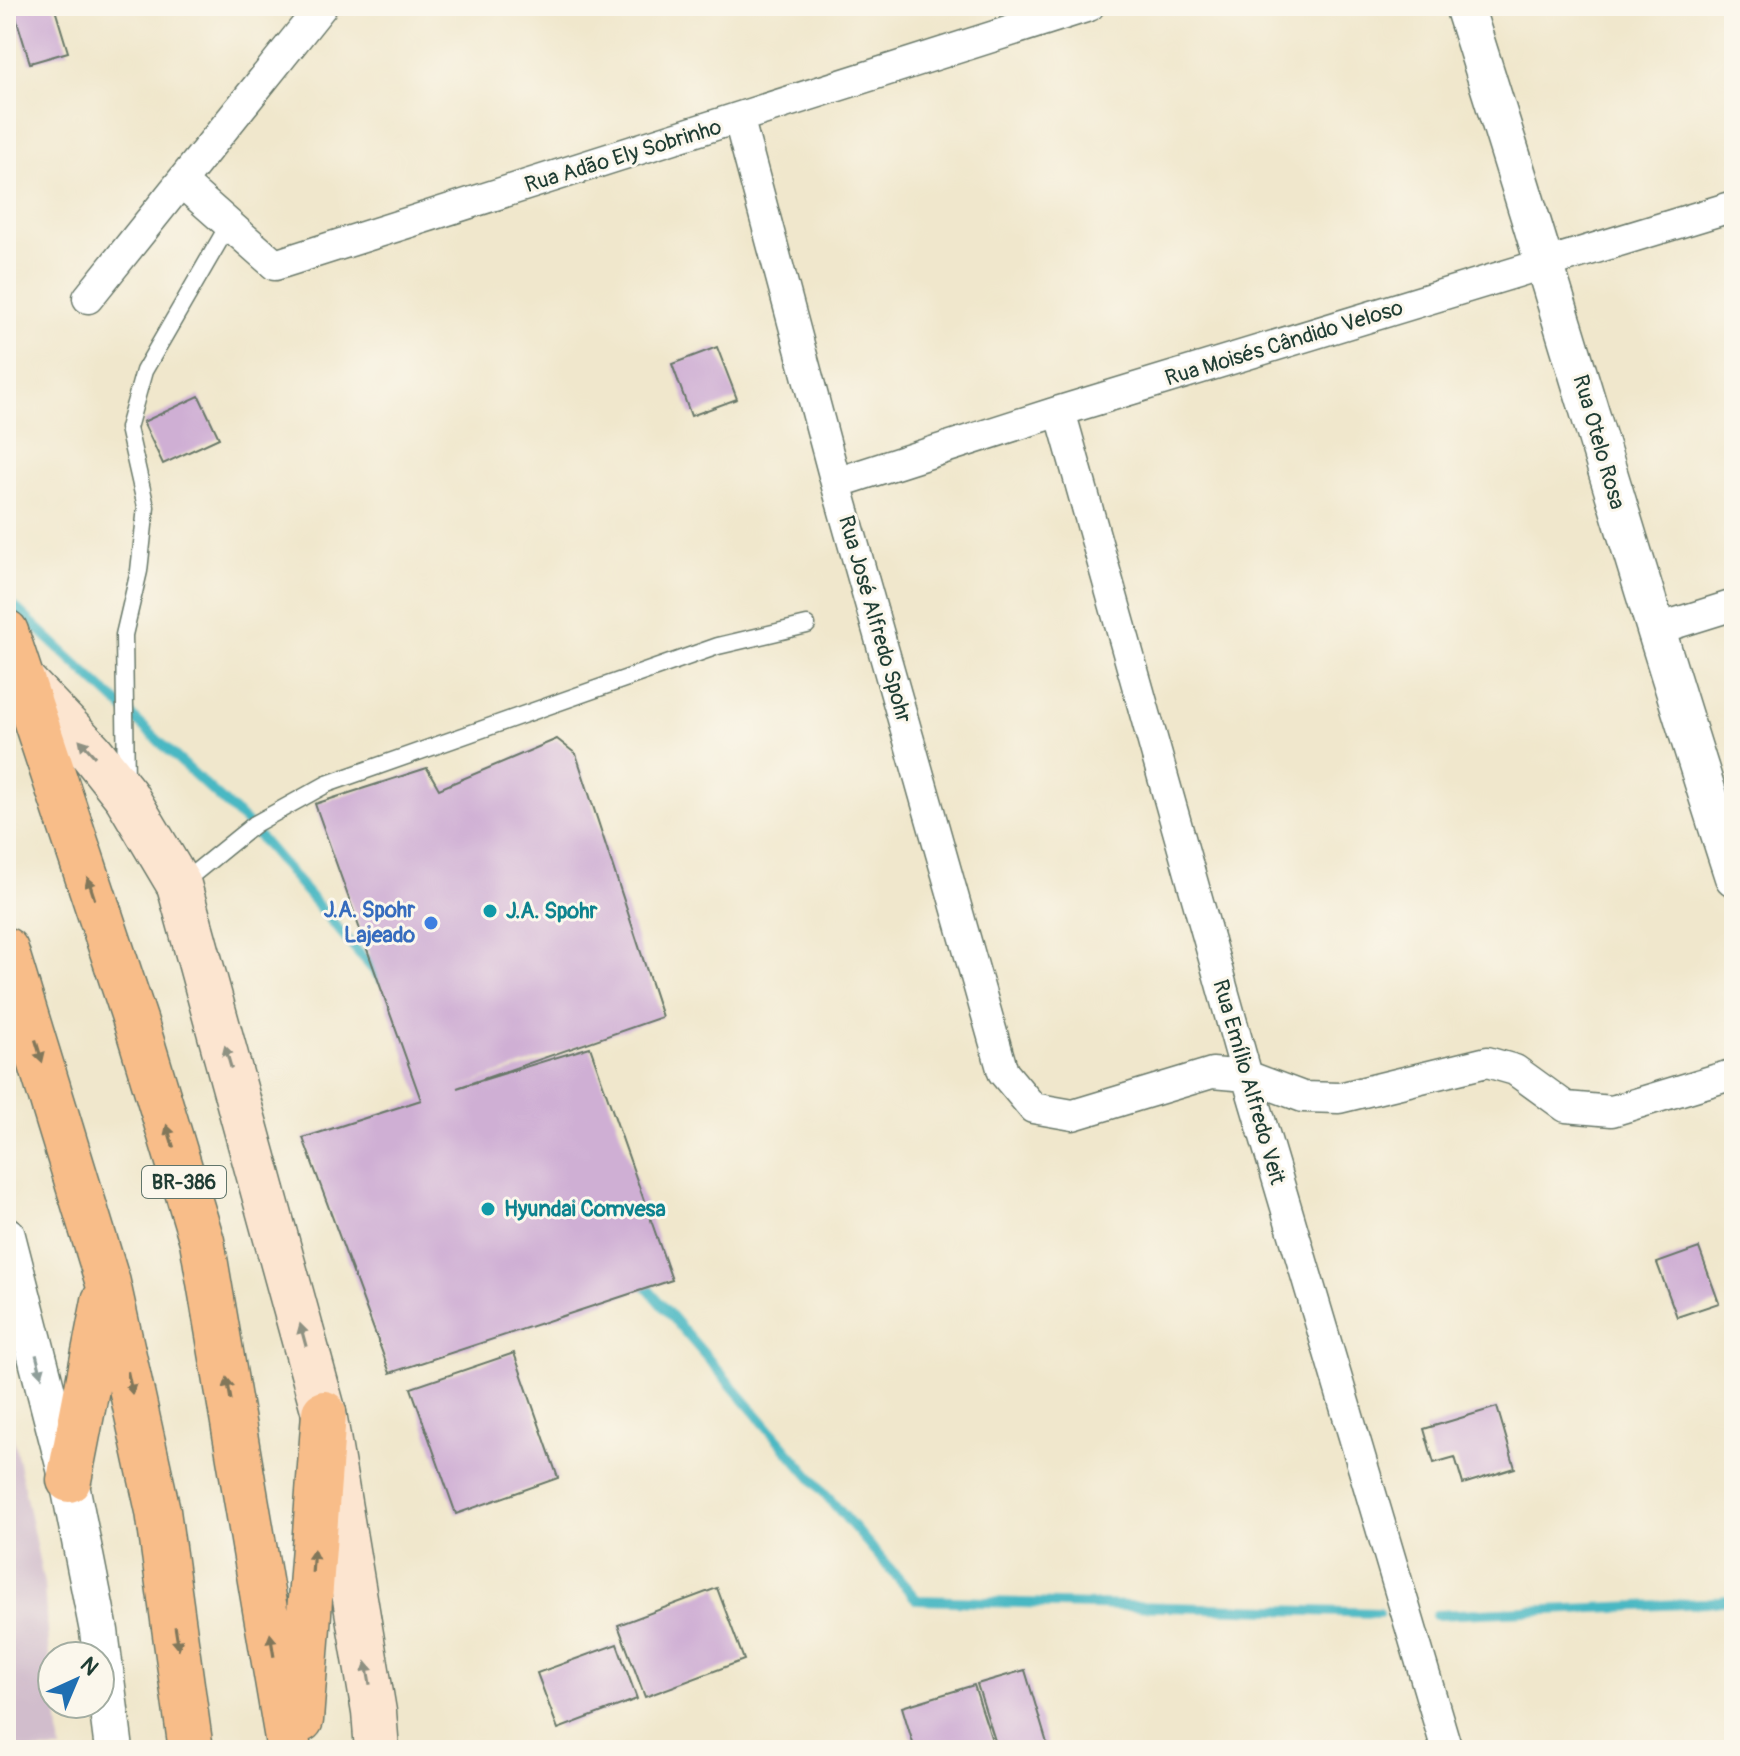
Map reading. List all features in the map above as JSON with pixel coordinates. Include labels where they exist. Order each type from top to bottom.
[{"type":"highway","name":"BR-386","points":[[6,632],[137,1026],[202,1241],[289,1750]]},
{"type":"highway","points":[[6,950],[108,1283],[158,1511],[191,1750]]},
{"type":"highway","points":[[69,1480],[108,1283]]},
{"type":"highway","points":[[299,1750],[324,1413]]},
{"type":"main road","points":[[23,681],[91,752],[126,796],[179,885],[324,1413],[374,1712],[377,1750]]},
{"type":"street","points":[[88,298],[322,6]]},
{"type":"street","name":"Rua Adão Ely Sobrinho","points":[[181,182],[275,265],[739,120],[1089,6]]},
{"type":"street","name":"Rua Otelo Rosa","points":[[1464,6],[1546,264],[1654,630],[1734,877]]},
{"type":"street","name":"Rua José Alfredo Spohr","points":[[739,120],[836,483],[1003,1072],[1033,1108],[1073,1115],[1212,1073],[1247,1076]]},
{"type":"street","name":"Rua Moisés Cândido Veloso","points":[[836,483],[1060,411],[1734,206]]},
{"type":"street","name":"Rua Emílio Alfredo Veit","points":[[1060,411],[1247,1076],[1447,1750]]},
{"type":"street","points":[[1654,630],[1734,605]]},
{"type":"street","points":[[1247,1076],[1303,1097],[1339,1098],[1487,1062],[1515,1070],[1566,1107],[1612,1111],[1734,1074]]},
{"type":"street","points":[[6,1236],[69,1480],[99,1631],[114,1750]]},
{"type":"lane","points":[[126,796],[124,635],[139,571],[146,507],[128,428],[144,371],[229,224]]},
{"type":"lane","points":[[179,885],[255,824],[327,784],[718,646],[807,625]]},
{"type":"shaded area","points":[[6,1401],[44,1584],[48,1640],[36,1640],[36,1720],[58,1720],[61,1750],[6,1750]]},
{"type":"building","points":[[54,6],[68,52],[30,63],[13,8]]},
{"type":"building","points":[[717,347],[737,399],[691,416],[672,364]]},
{"type":"building","points":[[199,396],[219,438],[163,464],[143,422]]},
{"type":"building","points":[[557,739],[576,754],[662,1017],[457,1088],[590,1047],[672,1280],[390,1373],[303,1138],[421,1100],[315,804],[427,768],[439,789]]},
{"type":"building","points":[[1699,1248],[1719,1303],[1677,1317],[1657,1263]]},
{"type":"building","points":[[514,1353],[558,1478],[456,1514],[411,1388]]},
{"type":"building","points":[[1497,1407],[1515,1468],[1463,1484],[1455,1457],[1434,1463],[1424,1429]]},
{"type":"building","points":[[717,1588],[744,1660],[645,1697],[618,1625]]},
{"type":"building","points":[[617,1644],[637,1699],[558,1729],[537,1673]]},
{"type":"building","points":[[1025,1670],[1049,1750],[998,1750],[977,1684]]},
{"type":"building","points":[[974,1685],[995,1750],[915,1750],[902,1707]]},
{"type":"waterway","points":[[6,599],[249,825],[382,980]]},
{"type":"waterway","points":[[640,1280],[917,1600],[1379,1613]]},
{"type":"waterway","points":[[1436,1615],[1706,1603],[1734,1599]]},
{"type":"place","name":"J.A. Spohr","points":[[490,911]]},
{"type":"place","name":"J.A. Spohr Lajeado","points":[[431,923]]},
{"type":"place","name":"Hyundai Comvesa","points":[[488,1209]]}]
